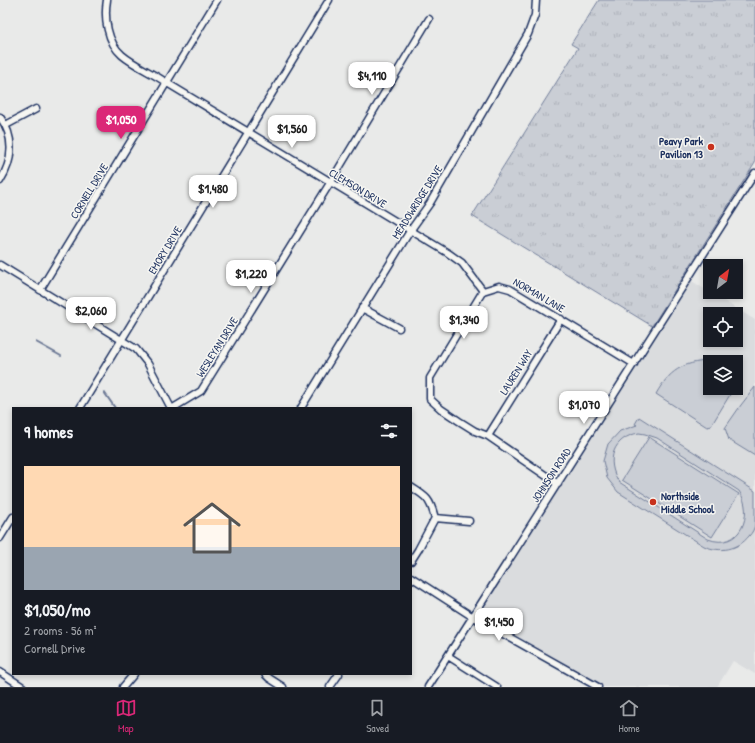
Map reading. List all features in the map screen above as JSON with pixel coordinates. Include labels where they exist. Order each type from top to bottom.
[{"type":"street","name":"CLEMSON DRIVE","points":[[108,0],[106,8],[107,27],[112,41],[122,54],[462,263],[483,291]]},
{"type":"street","name":"CORNELL DRIVE","points":[[40,290],[217,0]]},
{"type":"street","name":"EMORY DRIVE","points":[[81,407],[329,0]]},
{"type":"street","name":"MEADOWRIDGE DRIVE","points":[[301,407],[410,231],[430,203],[528,34],[535,15],[536,0]]},
{"type":"street","name":"WESLEYAN DRIVE","points":[[174,407],[201,391],[330,183],[429,19]]},
{"type":"street","points":[[6,125],[36,109]]},
{"type":"street","points":[[0,117],[6,125],[10,139],[11,155],[0,181]]},
{"type":"street","name":"JOHNSON ROAD","points":[[428,687],[755,173]]},
{"type":"street","points":[[0,265],[136,349],[148,364],[171,407]]},
{"type":"street","name":"NORMAN LANE","points":[[483,291],[499,286],[510,289],[634,364]]},
{"type":"street","points":[[483,291],[430,378],[430,399],[441,409],[475,431],[488,436],[558,484]]},
{"type":"street","points":[[362,308],[399,328]]},
{"type":"street","name":"LAUREN WAY","points":[[488,436],[560,320]]},
{"type":"street","points":[[412,488],[425,496],[430,502],[435,518],[412,559]]},
{"type":"street","points":[[0,538],[12,518]]},
{"type":"street","points":[[435,518],[469,521]]},
{"type":"street","points":[[412,578],[472,617],[598,687]]},
{"type":"street","points":[[448,656],[497,687]]},
{"type":"street","points":[[0,672],[23,687]]},
{"type":"street","points":[[123,687],[133,675]]},
{"type":"street","points":[[266,675],[283,687]]},
{"type":"street","points":[[330,687],[338,675]]},
{"type":"shaded area","name":"Northside Middle School","points":[[690,280],[703,288],[703,299],[721,299],[734,307],[703,307],[703,347],[743,347],[743,313],[755,320],[755,674],[733,661],[717,687],[604,687],[479,615]]},
{"type":"green space","points":[[599,0],[755,0],[755,163],[652,326],[472,216],[578,48],[571,44]]},
{"type":"green space","points":[[703,362],[703,395],[730,395],[711,426],[707,427],[656,394],[666,379],[678,369],[692,363]]},
{"type":"green space","points":[[755,387],[755,456],[729,440],[725,428]]},
{"type":"green space","points":[[639,417],[755,491],[755,525],[745,541],[734,547],[722,550],[704,546],[618,492],[607,478],[603,461],[608,444],[620,431],[637,425],[635,424]],"holes":[[[639,433],[657,438],[739,491],[744,500],[745,519],[742,528],[736,535],[729,540],[719,541],[708,539],[619,482],[613,466],[612,458],[614,451],[623,439],[630,435]]]},
{"type":"green space","points":[[649,437],[739,494],[712,537],[622,480]]},
{"type":"waterway","points":[[36,342],[61,356]]},
{"type":"waterway","points":[[104,392],[114,407]]},
{"type":"place","name":"Peavy Park Pavilion 13","points":[[711,147]]},
{"type":"place","name":"Northside Middle School","points":[[653,502]]}]
